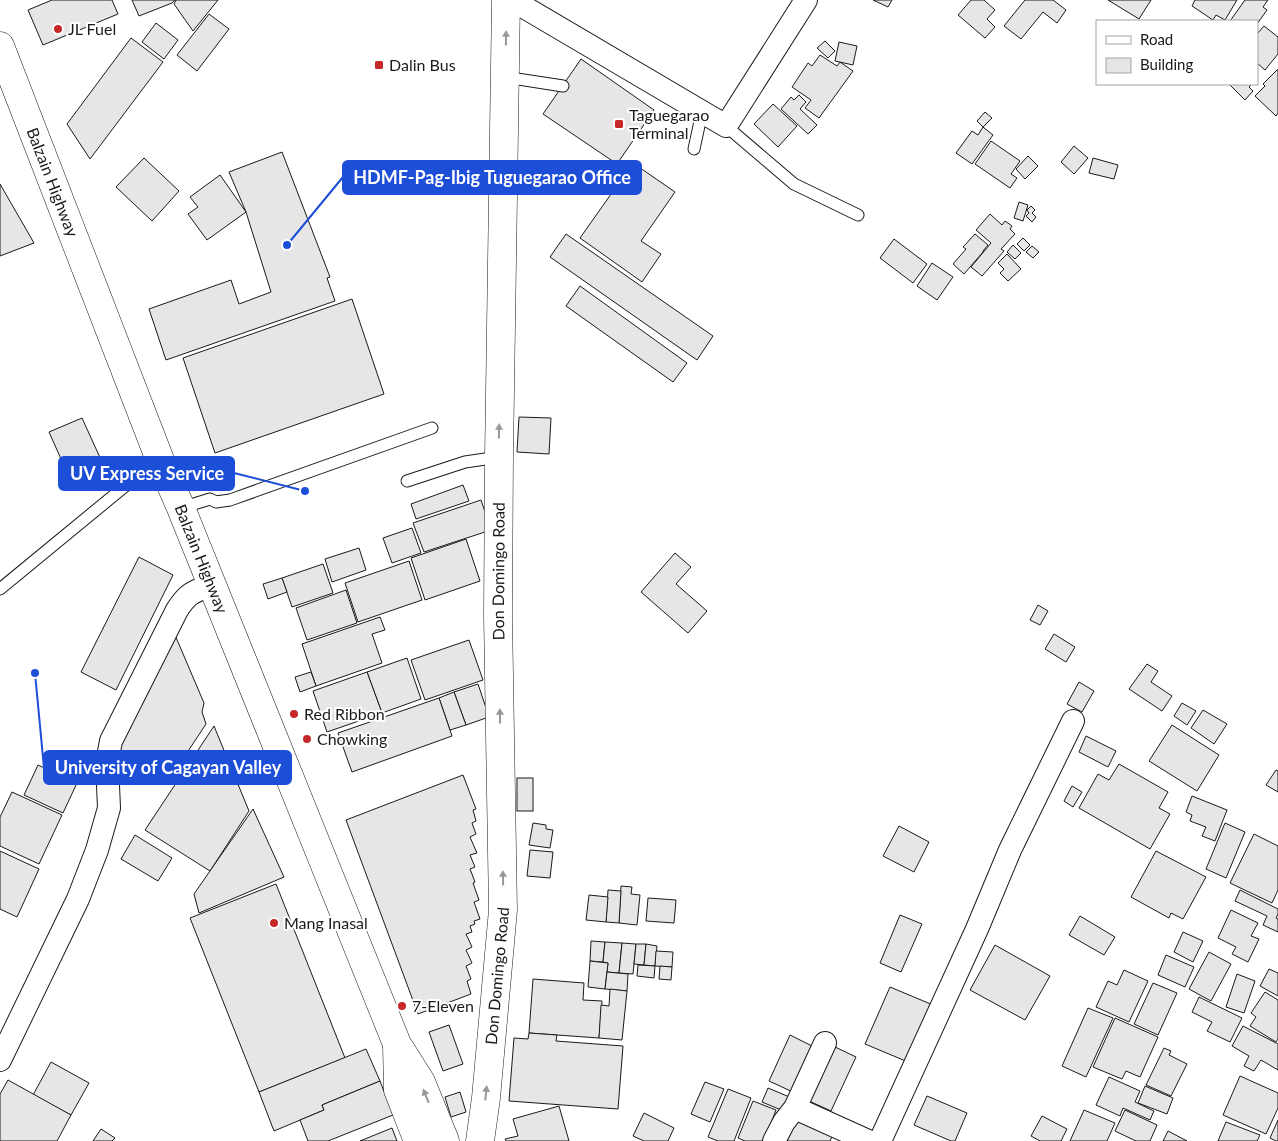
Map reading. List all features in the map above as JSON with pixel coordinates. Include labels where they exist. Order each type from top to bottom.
[{"type":"main road","name":"Don Domingo Road","points":[[480,1141],[486,1098],[504,910],[498,616],[498,457],[506,0]]},
{"type":"main road","name":"Balzain Highway","points":[[0,46],[160,460],[182,508],[397,1044],[421,1082],[444,1141]]},
{"type":"main road","name":"Balzain Highway","points":[[397,1044],[398,1090],[418,1141]]},
{"type":"street","points":[[512,0],[726,126],[806,0]]},
{"type":"street","points":[[0,1060],[78,899],[98,850],[109,808],[107,762],[111,741],[183,600],[190,593],[212,584]]},
{"type":"street","points":[[880,1141],[977,929],[1010,850],[1073,721]]},
{"type":"street","points":[[774,1141],[784,1122],[795,1108],[825,1043]]},
{"type":"street","points":[[795,1108],[868,1141]]},
{"type":"lane","points":[[505,77],[563,86]]},
{"type":"lane","points":[[694,149],[702,112]]},
{"type":"lane","points":[[726,126],[794,184],[858,215]]},
{"type":"lane","points":[[182,508],[210,499],[216,502],[230,500],[432,428]]},
{"type":"lane","points":[[407,481],[465,462],[498,457]]},
{"type":"lane","points":[[0,589],[124,487],[160,460]]},
{"type":"building","name":"JL Fuel","points":[[52,0],[112,0],[118,14],[43,45],[28,10]]},
{"type":"building","points":[[132,0],[175,0],[172,3],[139,16]]},
{"type":"building","points":[[176,0],[218,0],[193,31],[174,4]]},
{"type":"building","points":[[873,0],[892,0],[888,7]]},
{"type":"building","points":[[971,0],[984,0],[995,10],[987,19],[995,27],[985,38],[958,15]]},
{"type":"building","points":[[1025,0],[1053,0],[1066,10],[1057,23],[1043,12],[1021,39],[1004,26]]},
{"type":"building","points":[[1108,0],[1151,0],[1139,19]]},
{"type":"building","points":[[1195,0],[1237,0],[1225,20],[1216,15],[1213,20],[1192,6]]},
{"type":"building","points":[[1245,0],[1268,0],[1263,7],[1267,10],[1258,23],[1258,20],[1231,20]]},
{"type":"building","points":[[209,14],[229,29],[197,71],[177,55]]},
{"type":"building","points":[[156,23],[178,40],[164,59],[142,42]]},
{"type":"building","points":[[1264,26],[1278,37],[1278,54],[1265,70],[1258,64],[1258,33]]},
{"type":"building","points":[[131,38],[163,62],[90,159],[67,124]]},
{"type":"building","points":[[825,41],[835,51],[828,58],[817,48]]},
{"type":"building","points":[[839,42],[857,46],[853,65],[835,61]]},
{"type":"building","points":[[820,55],[837,66],[840,62],[853,71],[819,118],[805,108],[811,100],[792,87],[808,63],[812,66]]},
{"type":"building","points":[[581,59],[654,110],[617,164],[543,114]]},
{"type":"building","points":[[1278,69],[1278,113],[1276,116],[1255,96],[1265,86],[1263,84]]},
{"type":"building","points":[[1230,85],[1251,85],[1249,87],[1253,91],[1245,100]]},
{"type":"building","points":[[799,95],[806,102],[800,109],[817,125],[808,134],[781,109],[791,97],[794,100]]},
{"type":"building","points":[[773,104],[797,126],[778,147],[754,124]]},
{"type":"building","points":[[985,112],[992,118],[983,127],[977,121]]},
{"type":"building","points":[[983,127],[993,135],[972,164],[956,153],[972,131],[978,135]]},
{"type":"building","points":[[991,141],[1020,161],[1011,174],[1017,178],[1010,188],[975,164]]},
{"type":"building","points":[[1074,146],[1088,158],[1074,174],[1061,162]]},
{"type":"building","points":[[282,152],[330,277],[327,278],[335,301],[166,360],[149,309],[231,280],[239,304],[271,292],[246,212],[229,172]]},
{"type":"building","points":[[1028,156],[1038,166],[1025,179],[1016,169]]},
{"type":"building","points":[[144,158],[179,191],[152,221],[116,187]]},
{"type":"building","points":[[1093,158],[1118,165],[1114,179],[1089,173]]},
{"type":"building","points":[[633,163],[675,192],[641,241],[661,254],[642,282],[580,238]]},
{"type":"building","points":[[220,175],[246,212],[207,240],[188,214],[198,207],[190,197]]},
{"type":"building","points":[[0,184],[34,243],[0,256]]},
{"type":"building","points":[[1019,202],[1028,205],[1023,221],[1014,218]]},
{"type":"building","points":[[1031,206],[1035,210],[1032,213],[1036,217],[1032,222],[1026,216],[1029,213],[1027,210]]},
{"type":"building","points":[[990,214],[1002,225],[1005,221],[1012,226],[1010,229],[1015,234],[1001,249],[1004,251],[982,276],[971,267],[991,243],[976,230]]},
{"type":"building","points":[[566,234],[713,336],[697,360],[550,257]]},
{"type":"building","points":[[975,234],[988,245],[964,274],[953,264],[966,249],[963,247]]},
{"type":"building","points":[[1023,238],[1030,245],[1024,251],[1017,244]]},
{"type":"building","points":[[894,239],[927,264],[913,283],[880,258]]},
{"type":"building","points":[[1013,245],[1021,253],[1015,259],[1007,252]]},
{"type":"building","points":[[1032,246],[1039,252],[1033,258],[1026,252]]},
{"type":"building","points":[[1007,254],[1021,269],[1008,281],[1000,273],[1004,269],[998,263]]},
{"type":"building","points":[[932,263],[953,277],[937,300],[917,286]]},
{"type":"building","points":[[580,286],[687,363],[673,382],[566,306]]},
{"type":"building","points":[[352,299],[384,394],[215,453],[183,358]]},
{"type":"building","points":[[519,417],[551,418],[549,454],[517,452]]},
{"type":"building","points":[[82,418],[102,462],[69,477],[49,432]]},
{"type":"building","points":[[463,485],[469,501],[416,519],[411,504]]},
{"type":"building","points":[[481,500],[491,530],[424,552],[413,523]]},
{"type":"building","points":[[412,528],[421,553],[392,563],[383,538]]},
{"type":"building","points":[[466,539],[480,581],[425,600],[411,558]]},
{"type":"building","points":[[359,548],[366,570],[332,582],[325,559]]},
{"type":"building","points":[[675,553],[691,567],[676,584],[707,611],[688,633],[641,592]]},
{"type":"building","points":[[139,557],[173,575],[116,690],[81,672]]},
{"type":"building","points":[[409,561],[422,600],[358,622],[345,583]]},
{"type":"building","points":[[323,564],[333,593],[292,607],[282,578]]},
{"type":"building","points":[[282,578],[287,592],[268,599],[263,584]]},
{"type":"building","points":[[346,590],[357,623],[307,640],[296,608]]},
{"type":"building","points":[[1038,605],[1048,611],[1040,625],[1030,620]]},
{"type":"building","points":[[380,617],[385,630],[372,634],[382,663],[316,686],[302,644]]},
{"type":"building","points":[[1054,634],[1075,647],[1066,662],[1045,649]]},
{"type":"building","points":[[175,635],[204,703],[202,712],[206,724],[169,780],[111,749]]},
{"type":"building","points":[[469,640],[483,680],[425,700],[411,660]]},
{"type":"building","points":[[407,658],[421,699],[382,713],[367,672]]},
{"type":"building","points":[[1147,664],[1158,671],[1151,682],[1172,696],[1162,711],[1129,689]]},
{"type":"building","points":[[311,672],[316,686],[300,692],[295,677]]},
{"type":"building","points":[[367,672],[382,713],[327,732],[313,691]]},
{"type":"building","points":[[1079,682],[1094,691],[1082,712],[1067,704]]},
{"type":"building","points":[[478,684],[489,717],[466,725],[454,692]]},
{"type":"building","points":[[454,692],[466,725],[450,730],[439,698]]},
{"type":"building","points":[[439,698],[452,736],[352,772],[338,733]]},
{"type":"building","points":[[1182,703],[1196,711],[1187,725],[1174,716]]},
{"type":"building","points":[[1203,710],[1227,724],[1214,744],[1191,728]]},
{"type":"building","points":[[1172,725],[1219,755],[1197,791],[1149,761]]},
{"type":"building","points":[[214,726],[249,811],[210,871],[145,830]]},
{"type":"building","points":[[1086,736],[1116,751],[1108,767],[1079,752]]},
{"type":"building","points":[[1119,764],[1168,792],[1159,808],[1170,814],[1150,849],[1079,808],[1098,774],[1109,780]]},
{"type":"building","points":[[38,765],[77,783],[63,813],[24,795]]},
{"type":"building","points":[[1276,770],[1278,771],[1278,792],[1266,785]]},
{"type":"building","points":[[463,775],[476,809],[473,810],[476,821],[472,823],[476,834],[470,837],[477,853],[470,855],[475,867],[470,869],[479,900],[474,902],[480,919],[474,921],[475,924],[470,926],[472,932],[466,934],[472,947],[466,950],[472,963],[466,966],[471,979],[467,981],[471,994],[418,1014],[346,820]]},
{"type":"building","points":[[517,778],[533,778],[533,811],[517,811]]},
{"type":"building","points":[[1072,786],[1082,792],[1073,807],[1064,801]]},
{"type":"building","points":[[12,792],[62,815],[39,864],[0,846],[0,817]]},
{"type":"building","points":[[1192,796],[1227,810],[1215,841],[1202,836],[1206,827],[1190,821],[1192,815],[1186,812]]},
{"type":"building","points":[[253,809],[284,877],[199,913],[194,894]]},
{"type":"building","points":[[533,823],[546,825],[546,829],[553,830],[550,848],[529,845]]},
{"type":"building","points":[[1225,823],[1245,832],[1226,878],[1206,869]]},
{"type":"building","points":[[899,826],[929,842],[914,872],[883,856]]},
{"type":"building","points":[[1254,834],[1278,846],[1278,890],[1272,903],[1230,883]]},
{"type":"building","points":[[135,835],[172,858],[158,881],[121,859]]},
{"type":"building","points":[[530,850],[553,852],[550,878],[527,876]]},
{"type":"building","points":[[0,851],[39,869],[17,917],[0,909]]},
{"type":"building","points":[[1156,851],[1206,877],[1183,919],[1171,913],[1169,918],[1131,897]]},
{"type":"building","points":[[276,884],[345,1058],[259,1092],[190,918]]},
{"type":"building","points":[[621,886],[632,887],[631,894],[640,895],[637,925],[619,923]]},
{"type":"building","points":[[608,890],[621,891],[619,923],[606,922]]},
{"type":"building","points":[[1240,890],[1278,909],[1276,918],[1278,919],[1278,932],[1263,925],[1267,916],[1235,901]]},
{"type":"building","points":[[589,895],[608,897],[606,922],[586,920]]},
{"type":"building","points":[[648,898],[676,900],[674,923],[646,921]]},
{"type":"building","points":[[1231,910],[1258,923],[1251,936],[1259,939],[1248,962],[1232,954],[1236,947],[1218,938]]},
{"type":"building","points":[[900,915],[922,924],[901,972],[880,963]]},
{"type":"building","points":[[1080,916],[1115,937],[1104,955],[1069,935]]},
{"type":"building","points":[[1183,932],[1203,941],[1193,962],[1174,952]]},
{"type":"building","points":[[591,941],[605,942],[603,962],[590,961]]},
{"type":"building","points":[[605,942],[622,943],[619,973],[607,972],[608,963],[603,962]]},
{"type":"building","points":[[622,943],[636,944],[633,974],[619,973]]},
{"type":"building","points":[[636,944],[646,944],[644,965],[634,964]]},
{"type":"building","points":[[646,944],[657,946],[655,966],[644,965]]},
{"type":"building","points":[[995,945],[1050,976],[1025,1020],[970,990]]},
{"type":"building","points":[[656,951],[673,952],[672,967],[655,966]]},
{"type":"building","points":[[1209,952],[1231,964],[1211,1001],[1189,989]]},
{"type":"building","points":[[1166,955],[1194,967],[1185,987],[1158,975]]},
{"type":"building","points":[[590,961],[608,963],[605,989],[588,987]]},
{"type":"building","points":[[638,965],[655,966],[654,978],[637,976]]},
{"type":"building","points":[[660,966],[672,967],[671,980],[659,979]]},
{"type":"building","points":[[1269,969],[1278,973],[1278,996],[1260,986]]},
{"type":"building","points":[[1124,970],[1148,981],[1129,1022],[1096,1007],[1108,981],[1117,985]]},
{"type":"building","points":[[607,972],[628,974],[627,991],[605,989]]},
{"type":"building","points":[[1237,974],[1255,981],[1244,1013],[1226,1007]]},
{"type":"building","points":[[533,979],[584,983],[583,1000],[602,1001],[599,1038],[529,1033]]},
{"type":"building","points":[[1153,983],[1177,993],[1158,1035],[1134,1024]]},
{"type":"building","points":[[890,987],[933,1005],[908,1062],[865,1044]]},
{"type":"building","points":[[610,989],[627,991],[622,1040],[599,1038],[601,1005],[609,1006]]},
{"type":"building","points":[[1265,992],[1278,1000],[1278,1039],[1276,1042],[1250,1026],[1256,1017],[1251,1013]]},
{"type":"building","points":[[1199,997],[1242,1018],[1230,1042],[1207,1031],[1212,1022],[1192,1012]]},
{"type":"building","points":[[1088,1008],[1113,1018],[1086,1077],[1062,1066]]},
{"type":"building","points":[[1115,1018],[1158,1037],[1140,1077],[1126,1071],[1122,1079],[1093,1067]]},
{"type":"building","points":[[449,1025],[463,1064],[443,1071],[429,1032]]},
{"type":"building","points":[[1243,1026],[1278,1044],[1278,1070],[1261,1060],[1254,1071],[1244,1066],[1249,1056],[1232,1046]]},
{"type":"building","points":[[529,1033],[557,1035],[556,1041],[623,1046],[618,1109],[509,1101],[514,1038],[528,1039]]},
{"type":"building","points":[[790,1035],[816,1048],[795,1093],[769,1081]]},
{"type":"building","points":[[833,1046],[856,1057],[831,1111],[807,1100]]},
{"type":"building","points":[[1164,1048],[1171,1051],[1169,1055],[1187,1064],[1171,1096],[1146,1085]]},
{"type":"building","points":[[366,1049],[380,1081],[322,1105],[324,1110],[274,1131],[259,1092]]},
{"type":"building","points":[[51,1062],[89,1083],[71,1115],[33,1095]]},
{"type":"building","points":[[1240,1076],[1278,1093],[1278,1108],[1266,1134],[1223,1115]]},
{"type":"building","points":[[1109,1077],[1140,1091],[1135,1102],[1154,1111],[1150,1120],[1123,1108],[1120,1116],[1096,1105]]},
{"type":"building","points":[[8,1080],[71,1115],[57,1141],[0,1141],[0,1094]]},
{"type":"building","points":[[380,1081],[393,1115],[328,1141],[308,1141],[300,1120],[324,1110],[322,1105]]},
{"type":"building","points":[[705,1082],[724,1089],[710,1122],[691,1114]]},
{"type":"building","points":[[1145,1086],[1173,1098],[1167,1114],[1138,1103]]},
{"type":"building","points":[[768,1088],[792,1098],[786,1112],[762,1102]]},
{"type":"building","points":[[728,1089],[751,1098],[734,1141],[718,1141],[708,1137]]},
{"type":"building","points":[[460,1092],[466,1112],[451,1117],[445,1097]]},
{"type":"building","points":[[927,1096],[967,1113],[955,1141],[914,1125]]},
{"type":"building","points":[[753,1101],[776,1110],[764,1141],[745,1141],[738,1138]]},
{"type":"building","points":[[559,1106],[569,1141],[506,1141],[505,1139],[518,1136],[513,1119]]},
{"type":"building","points":[[1084,1110],[1115,1123],[1107,1141],[1070,1141]]},
{"type":"building","points":[[1125,1110],[1157,1125],[1150,1141],[1136,1141],[1115,1131]]},
{"type":"building","points":[[644,1113],[674,1128],[668,1141],[644,1141],[633,1136]]},
{"type":"building","points":[[800,1114],[835,1130],[830,1141],[787,1141]]},
{"type":"building","points":[[1042,1116],[1067,1129],[1061,1141],[1040,1141],[1031,1136]]},
{"type":"building","points":[[1278,1120],[1278,1141],[1276,1141],[1270,1138]]},
{"type":"building","points":[[1226,1122],[1260,1135],[1257,1141],[1218,1141]]},
{"type":"building","points":[[392,1128],[397,1141],[360,1141]]},
{"type":"building","points":[[101,1129],[115,1138],[112,1141],[93,1141]]},
{"type":"building","points":[[1168,1131],[1187,1141],[1163,1141]]},
{"type":"place","name":"JL Fuel","points":[[58,29]]},
{"type":"place","name":"Dalin Bus","points":[[379,65]]},
{"type":"place","name":"Taguegarao Terminal","points":[[619,124]]},
{"type":"place","name":"HDMF-Pag-Ibig Tuguegarao Office","points":[[287,245]]},
{"type":"place","name":"UV Express Service","points":[[305,491]]},
{"type":"place","name":"University of Cagayan Valley","points":[[35,673]]},
{"type":"place","name":"Red Ribbon","points":[[294,714]]},
{"type":"place","name":"Chowking","points":[[307,739]]},
{"type":"place","name":"Mang Inasal","points":[[274,923]]},
{"type":"place","name":"7-Eleven","points":[[402,1006]]}]
